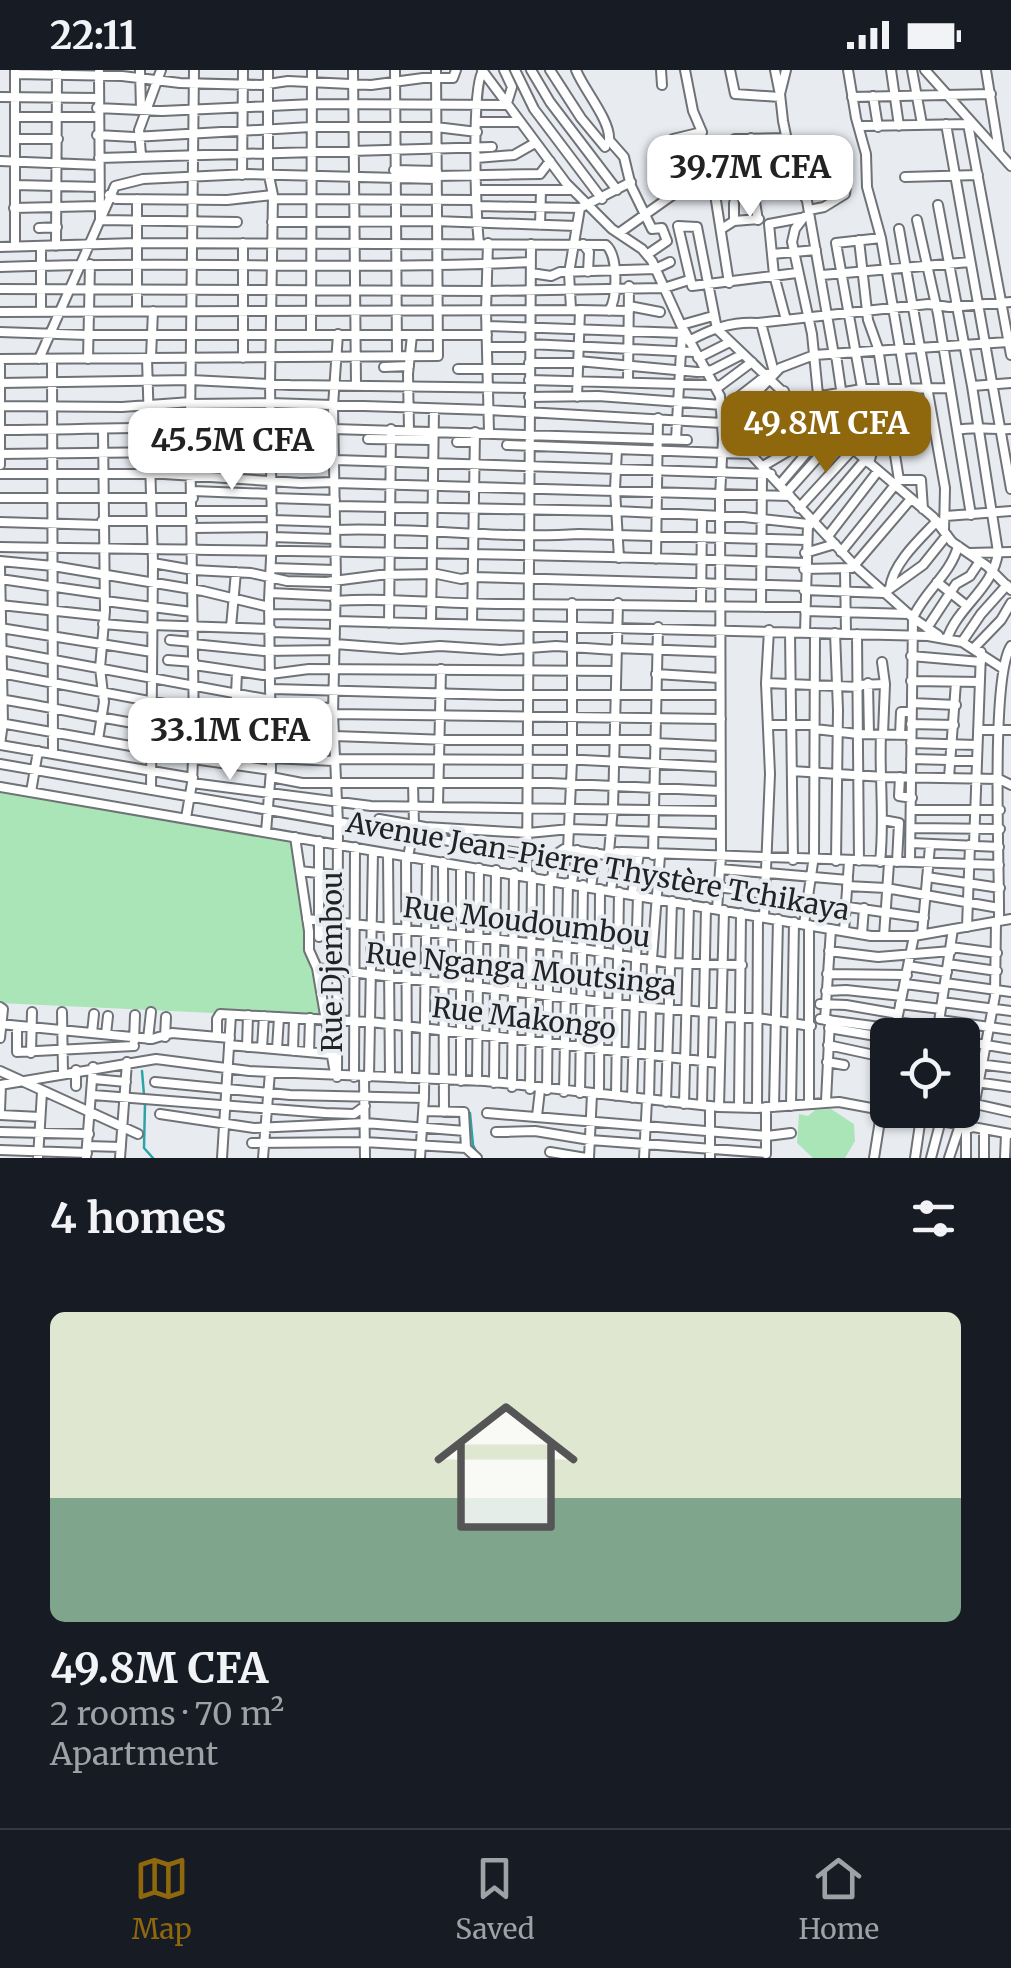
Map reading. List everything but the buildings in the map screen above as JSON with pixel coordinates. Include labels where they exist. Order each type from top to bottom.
[{"type":"street","points":[[186,818],[194,758],[190,426],[194,70]]},
{"type":"street","points":[[242,175],[243,70]]},
{"type":"street","points":[[266,832],[272,689],[273,197],[269,177],[268,70]]},
{"type":"street","points":[[311,334],[312,70]]},
{"type":"street","points":[[353,70],[356,386]]},
{"type":"street","points":[[395,70],[397,355]]},
{"type":"street","points":[[15,246],[15,72],[160,75],[194,83],[353,84],[395,83],[437,74],[455,78],[456,70]]},
{"type":"street","points":[[488,432],[488,264],[476,199],[478,78],[484,72],[501,70],[512,88],[508,104]]},
{"type":"street","points":[[514,70],[534,109],[602,199]]},
{"type":"street","points":[[531,70],[550,102],[617,190]]},
{"type":"street","points":[[550,70],[604,147]]},
{"type":"street","points":[[576,70],[609,127],[609,140],[624,157],[652,228],[697,227],[717,329],[796,403],[897,483],[923,510],[941,519],[1011,510]]},
{"type":"street","points":[[661,70],[662,85]]},
{"type":"street","points":[[685,70],[693,112],[702,132]]},
{"type":"street","points":[[730,70],[735,94],[780,96]]},
{"type":"street","points":[[0,474],[152,474],[301,483],[615,489],[720,496],[789,494],[847,430],[822,275],[801,184],[794,174],[775,70]]},
{"type":"street","points":[[780,96],[786,70]]},
{"type":"street","points":[[848,70],[866,154],[866,187],[881,238],[907,389]]},
{"type":"street","points":[[890,70],[900,126]]},
{"type":"street","points":[[912,70],[922,124]]},
{"type":"street","points":[[925,70],[969,124],[1011,166]]},
{"type":"street","points":[[986,70],[999,151]]},
{"type":"street","points":[[56,246],[57,72]]},
{"type":"street","points":[[99,72],[100,220]]},
{"type":"street","points":[[484,72],[583,207],[648,254],[684,332],[716,387],[722,408],[718,889],[722,966],[719,1062],[710,1106],[710,1154]]},
{"type":"street","points":[[140,74],[144,110]]},
{"type":"street","points":[[0,465],[0,362],[438,356],[437,74]]},
{"type":"street","points":[[141,155],[139,130],[160,75]]},
{"type":"street","points":[[414,105],[415,80]]},
{"type":"street","points":[[852,97],[991,94]]},
{"type":"street","points":[[874,96],[878,127]]},
{"type":"street","points":[[0,97],[57,97],[97,108],[144,110],[313,104],[508,104]]},
{"type":"street","points":[[16,117],[57,117],[97,108]]},
{"type":"street","points":[[477,122],[520,122]]},
{"type":"street","points":[[946,124],[997,408],[1006,429],[1011,491],[990,495]]},
{"type":"street","points":[[861,126],[969,124]]},
{"type":"street","points":[[969,124],[1006,303],[1011,356]]},
{"type":"street","points":[[97,134],[140,136],[311,127],[476,132]]},
{"type":"street","points":[[673,139],[702,132]]},
{"type":"street","points":[[701,162],[697,142],[702,132]]},
{"type":"street","points":[[998,134],[1011,134]]},
{"type":"street","points":[[751,138],[751,176],[756,179],[753,190],[765,221],[786,320]]},
{"type":"street","points":[[619,234],[674,194],[701,162],[735,139],[786,138]]},
{"type":"street","points":[[15,139],[58,139]]},
{"type":"street","points":[[0,162],[58,163],[141,155],[310,150],[436,150],[514,155],[535,143]]},
{"type":"street","points":[[476,153],[492,148]]},
{"type":"street","points":[[534,156],[547,158]]},
{"type":"street","points":[[39,359],[86,264],[115,186],[136,180],[242,175],[353,178],[394,174],[540,174],[547,158]]},
{"type":"street","points":[[905,177],[978,175]]},
{"type":"street","points":[[723,228],[734,222],[782,221],[808,214],[845,194],[847,179],[821,178],[776,185]]},
{"type":"street","points":[[109,195],[116,199],[193,200],[476,199],[541,207],[583,207],[631,182]]},
{"type":"street","points":[[14,185],[99,187]]},
{"type":"street","points":[[714,188],[729,283]]},
{"type":"street","points":[[476,199],[540,190],[573,190]]},
{"type":"street","points":[[540,190],[540,225]]},
{"type":"street","points":[[0,198],[14,204],[58,208],[98,206]]},
{"type":"street","points":[[137,199],[137,310]]},
{"type":"street","points":[[734,203],[734,222]]},
{"type":"street","points":[[720,812],[335,803],[0,745],[0,563],[53,566],[193,590],[270,610],[389,623],[769,630],[952,640],[984,609],[1005,580],[938,205]]},
{"type":"street","points":[[578,397],[580,328],[570,273],[577,243],[576,226],[583,207]]},
{"type":"street","points":[[781,483],[824,427],[793,251],[794,232],[808,214]]},
{"type":"street","points":[[100,220],[237,222]]},
{"type":"street","points":[[917,220],[971,514]]},
{"type":"street","points":[[272,222],[435,221],[576,226]]},
{"type":"street","points":[[678,226],[692,286],[797,273]]},
{"type":"street","points":[[40,228],[57,227]]},
{"type":"street","points":[[648,254],[667,241],[662,228]]},
{"type":"street","points":[[899,229],[945,488],[941,519],[946,533],[958,546],[1005,580]]},
{"type":"street","points":[[968,239],[990,236]]},
{"type":"street","points":[[791,1106],[793,1023],[802,924],[814,856],[815,685],[805,609],[806,540],[809,523],[867,462],[873,449],[836,242],[881,238]]},
{"type":"street","points":[[858,240],[897,483]]},
{"type":"street","points":[[0,247],[91,243],[610,246],[614,256],[613,304],[608,311]]},
{"type":"street","points":[[242,243],[243,358]]},
{"type":"street","points":[[577,243],[589,252],[588,272]]},
{"type":"street","points":[[530,1089],[531,244]]},
{"type":"street","points":[[40,311],[41,246]]},
{"type":"street","points":[[772,254],[816,250]]},
{"type":"street","points":[[0,267],[86,264],[353,267],[531,262]]},
{"type":"street","points":[[531,273],[550,276],[655,269],[670,262]]},
{"type":"street","points":[[822,275],[970,262]]},
{"type":"street","points":[[86,264],[88,359]]},
{"type":"street","points":[[0,289],[487,291],[664,288],[689,280]]},
{"type":"street","points":[[628,382],[629,286]]},
{"type":"street","points":[[0,332],[412,335],[529,326],[684,332],[743,322],[934,304],[1006,303]]},
{"type":"street","points":[[0,312],[629,308],[660,312]]},
{"type":"street","points":[[151,790],[153,549],[147,381],[153,310]]},
{"type":"street","points":[[684,332],[714,316]]},
{"type":"street","points":[[760,323],[770,375]]},
{"type":"street","points":[[676,439],[684,332]]},
{"type":"street","points":[[337,1074],[333,406],[338,334]]},
{"type":"street","points":[[410,430],[412,335]]},
{"type":"street","points":[[488,348],[579,345],[682,350],[696,355],[730,342]]},
{"type":"street","points":[[529,388],[578,397],[722,408],[783,366],[814,355],[1008,342]]},
{"type":"street","points":[[458,368],[578,362],[707,372],[743,354]]},
{"type":"street","points":[[52,360],[52,754]]},
{"type":"street","points":[[1,383],[191,380],[488,389],[529,388],[577,380],[716,387],[752,362]]},
{"type":"street","points":[[384,367],[409,366]]},
{"type":"street","points":[[723,429],[770,375]]},
{"type":"street","points":[[972,386],[1011,383]]},
{"type":"street","points":[[750,453],[796,403],[862,389],[949,388]]},
{"type":"street","points":[[737,441],[784,391]]},
{"type":"street","points":[[335,460],[474,462],[721,474],[765,471],[802,443],[750,397]]},
{"type":"street","points":[[622,417],[637,400]]},
{"type":"street","points":[[0,406],[270,403],[677,419],[723,429],[737,441],[781,483],[809,523],[835,544],[850,568]]},
{"type":"street","points":[[997,408],[1007,408]]},
{"type":"street","points":[[434,409],[430,600],[440,646]]},
{"type":"street","points":[[656,559],[658,418]]},
{"type":"street","points":[[1,430],[270,425],[410,430],[474,437]]},
{"type":"street","points":[[958,430],[978,426],[989,431],[1006,429]]},
{"type":"street","points":[[389,623],[391,429]]},
{"type":"street","points":[[98,740],[104,694],[100,668],[104,620],[103,430]]},
{"type":"street","points":[[457,442],[488,432],[688,440]]},
{"type":"street","points":[[368,439],[391,441],[432,435]]},
{"type":"street","points":[[472,624],[474,437]]},
{"type":"street","points":[[270,442],[296,441]]},
{"type":"street","points":[[506,445],[750,453]]},
{"type":"street","points":[[617,449],[615,511],[619,558]]},
{"type":"street","points":[[799,508],[853,449]]},
{"type":"street","points":[[698,450],[698,472]]},
{"type":"street","points":[[0,454],[152,452],[270,458]]},
{"type":"street","points":[[576,467],[576,490]]},
{"type":"street","points":[[985,470],[1009,469]]},
{"type":"street","points":[[761,606],[765,471]]},
{"type":"street","points":[[835,544],[878,471]]},
{"type":"street","points":[[805,562],[835,544],[897,483],[921,480],[923,510]]},
{"type":"street","points":[[0,498],[271,496],[390,506],[615,511],[809,523]]},
{"type":"street","points":[[846,634],[850,568],[910,500]]},
{"type":"street","points":[[701,605],[702,517]]},
{"type":"street","points":[[887,590],[905,557],[941,519]]},
{"type":"street","points":[[0,522],[192,520],[335,530],[389,528],[806,540]]},
{"type":"street","points":[[192,520],[335,530]]},
{"type":"street","points":[[153,563],[236,572],[433,574],[461,579],[762,585],[846,592],[887,590],[923,565],[946,533]]},
{"type":"street","points":[[504,534],[504,557]]},
{"type":"street","points":[[910,861],[911,616],[954,558],[958,546]]},
{"type":"street","points":[[0,548],[433,552],[504,557],[805,562],[850,568],[887,590],[927,628],[1006,668]]},
{"type":"street","points":[[969,553],[1011,552]]},
{"type":"street","points":[[577,558],[577,580]]},
{"type":"street","points":[[927,628],[960,580],[972,574],[980,561]]},
{"type":"street","points":[[231,626],[236,572]]},
{"type":"street","points":[[0,579],[192,612]]},
{"type":"street","points":[[954,659],[952,640],[967,606],[1005,580]]},
{"type":"street","points":[[937,582],[967,606]]},
{"type":"street","points":[[270,593],[335,598],[761,606],[911,616]]},
{"type":"street","points":[[564,1092],[572,850],[572,603]]},
{"type":"street","points":[[616,1096],[618,954],[610,830],[618,603]]},
{"type":"street","points":[[967,927],[969,863],[976,827],[978,654],[1011,603]]},
{"type":"street","points":[[1,605],[152,627],[231,626],[334,634]]},
{"type":"street","points":[[490,626],[491,650]]},
{"type":"street","points":[[644,1158],[658,878],[654,741],[658,627]]},
{"type":"street","points":[[1,628],[152,652]]},
{"type":"street","points":[[766,1107],[756,1073],[770,774],[766,683],[769,630]]},
{"type":"street","points":[[790,633],[793,860]]},
{"type":"street","points":[[835,633],[836,861]]},
{"type":"street","points":[[858,634],[869,734]]},
{"type":"street","points":[[170,640],[272,650],[440,646],[720,652]]},
{"type":"street","points":[[1011,646],[999,730],[997,972],[980,1082],[1011,1087]]},
{"type":"street","points":[[1,650],[193,684],[333,715]]},
{"type":"street","points":[[911,656],[954,659],[978,654]]},
{"type":"street","points":[[168,660],[272,675],[295,670],[614,670]]},
{"type":"street","points":[[882,662],[880,777],[889,862],[884,936]]},
{"type":"street","points":[[438,805],[441,670]]},
{"type":"street","points":[[235,717],[237,672]]},
{"type":"street","points":[[1,673],[271,723],[333,715],[720,720]]},
{"type":"street","points":[[656,674],[720,678]]},
{"type":"street","points":[[912,681],[980,682]]},
{"type":"street","points":[[949,778],[956,682]]},
{"type":"street","points":[[766,683],[884,684]]},
{"type":"street","points":[[844,932],[847,883],[854,862],[862,685]]},
{"type":"street","points":[[272,689],[720,695]]},
{"type":"street","points":[[1,699],[194,735],[270,744],[529,738],[720,746]]},
{"type":"street","points":[[900,735],[901,713],[912,707],[978,714]]},
{"type":"street","points":[[1000,710],[1011,712]]},
{"type":"street","points":[[1,723],[194,758],[302,783],[571,784],[720,791]]},
{"type":"street","points":[[911,724],[954,725]]},
{"type":"street","points":[[770,726],[814,727],[977,745]]},
{"type":"street","points":[[978,730],[1011,730]]},
{"type":"street","points":[[999,748],[1011,748]]},
{"type":"street","points":[[31,792],[38,752]]},
{"type":"street","points":[[271,758],[572,761],[720,767]]},
{"type":"street","points":[[911,760],[976,761]]},
{"type":"street","points":[[0,764],[338,823],[412,831],[528,833],[570,829],[720,834]]},
{"type":"street","points":[[999,767],[1011,768]]},
{"type":"street","points":[[770,774],[815,770],[858,776],[999,779],[1011,785]]},
{"type":"street","points":[[900,778],[899,796],[912,798]]},
{"type":"street","points":[[407,1078],[405,930],[413,783]]},
{"type":"street","name":"Avenue Jean-Pierre Thystère Tchikaya","points":[[0,787],[844,932],[918,935],[1011,919]]},
{"type":"street","points":[[912,810],[976,810],[1011,804]]},
{"type":"street","points":[[379,820],[474,847],[554,859]]},
{"type":"street","points":[[883,820],[898,823],[889,862]]},
{"type":"street","points":[[912,828],[1011,824]]},
{"type":"street","points":[[294,837],[309,950],[317,968],[330,1054],[337,1074]]},
{"type":"street","points":[[318,938],[319,841]]},
{"type":"street","points":[[911,843],[930,846],[1011,842]]},
{"type":"street","points":[[898,1017],[907,970],[924,918],[930,846]]},
{"type":"street","name":"Rue Djembou","points":[[354,847],[354,1077]]},
{"type":"street","points":[[461,1081],[460,937],[474,847]]},
{"type":"street","points":[[534,1130],[544,1090],[548,1042],[551,880],[554,859],[561,849],[596,854],[999,865]]},
{"type":"street","points":[[365,1158],[373,851]]},
{"type":"street","points":[[388,854],[390,1078]]},
{"type":"street","points":[[580,1093],[582,949],[596,854]]},
{"type":"street","points":[[632,1098],[638,854]]},
{"type":"street","points":[[420,1158],[427,860]]},
{"type":"street","points":[[443,862],[444,1112]]},
{"type":"street","points":[[470,867],[479,940],[477,1081]]},
{"type":"street","points":[[494,1083],[496,870]]},
{"type":"street","points":[[720,870],[767,872],[999,908]]},
{"type":"street","points":[[300,871],[336,875]]},
{"type":"street","points":[[512,1086],[514,873]]},
{"type":"street","points":[[927,877],[1000,888]]},
{"type":"street","points":[[658,878],[766,894]]},
{"type":"street","points":[[550,1152],[588,1158],[600,1000],[600,952],[591,887]]},
{"type":"street","points":[[666,1102],[672,901]]},
{"type":"street","points":[[807,901],[924,918]]},
{"type":"street","points":[[684,1104],[689,904]]},
{"type":"street","points":[[706,907],[703,1062],[710,1106]]},
{"type":"street","points":[[862,934],[864,908]]},
{"type":"street","points":[[739,1108],[742,913]]},
{"type":"street","name":"Rue Moudoumbou","points":[[307,919],[582,949],[669,963],[742,965]]},
{"type":"street","points":[[496,1132],[534,1130],[710,1154],[766,1156],[778,919]]},
{"type":"street","points":[[802,924],[811,1004],[809,1102]]},
{"type":"street","points":[[826,1101],[825,1004],[831,929]]},
{"type":"street","points":[[940,1018],[953,929]]},
{"type":"street","points":[[996,939],[1011,940]]},
{"type":"street","points":[[907,970],[951,949],[1011,957]]},
{"type":"street","points":[[829,951],[907,970],[945,986],[1011,992]]},
{"type":"street","name":"Rue Nganga Moutsinga","points":[[317,968],[652,1008],[828,1023]]},
{"type":"street","points":[[827,974],[948,968],[1011,975]]},
{"type":"street","points":[[826,991],[846,990],[898,1017]]},
{"type":"street","points":[[811,1004],[898,1017]]},
{"type":"street","points":[[828,1023],[898,1017],[942,1005],[1011,1011]]},
{"type":"street","points":[[0,1038],[2,1008]]},
{"type":"street","points":[[31,1053],[32,1012]]},
{"type":"street","points":[[62,1012],[63,1073]]},
{"type":"street","points":[[150,1012],[153,1059]]},
{"type":"street","points":[[92,1033],[94,1014]]},
{"type":"street","points":[[216,1037],[218,1016],[231,1014],[222,1158]]},
{"type":"street","name":"Rue Makongo","points":[[231,1014],[371,1022],[719,1062]]},
{"type":"street","points":[[120,1158],[134,1015]]},
{"type":"street","points":[[246,1047],[248,1015]]},
{"type":"street","points":[[106,1034],[108,1016]]},
{"type":"street","points":[[262,1048],[264,1016]]},
{"type":"street","points":[[165,1037],[166,1017]]},
{"type":"street","points":[[277,1049],[279,1017]]},
{"type":"street","points":[[293,1051],[294,1018]]},
{"type":"street","points":[[309,1052],[310,1018]]},
{"type":"street","points":[[828,1023],[870,1034]]},
{"type":"street","points":[[1,1024],[106,1034],[134,1041]]},
{"type":"street","points":[[198,1036],[199,1025]]},
{"type":"street","points":[[17,1026],[17,1052],[62,1052],[172,1033],[216,1037],[246,1047],[330,1054]]},
{"type":"street","points":[[980,1026],[1011,1030]]},
{"type":"street","points":[[47,1028],[47,1053]]},
{"type":"street","points":[[980,1045],[1011,1048]]},
{"type":"street","points":[[828,1046],[870,1054]]},
{"type":"street","points":[[40,1117],[0,1113],[0,1085],[153,1059],[270,1072],[477,1081],[739,1108],[826,1101],[870,1108]]},
{"type":"street","points":[[827,1062],[844,1065]]},
{"type":"street","points":[[980,1064],[1011,1068]]},
{"type":"street","points":[[194,1103],[196,1066]]},
{"type":"street","points":[[87,1152],[93,1068]]},
{"type":"street","points":[[76,1070],[76,1086]]},
{"type":"street","points":[[0,1071],[138,1134]]},
{"type":"street","points":[[263,1158],[270,1072]]},
{"type":"street","points":[[741,1073],[756,1073]]},
{"type":"street","points":[[94,1080],[126,1082]]},
{"type":"street","points":[[826,1081],[837,1083]]},
{"type":"street","points":[[155,1082],[365,1102],[424,1098]]},
{"type":"street","points":[[38,1155],[42,1092]]},
{"type":"street","points":[[92,1094],[319,1113],[354,1114],[365,1102]]},
{"type":"street","points":[[980,1105],[1011,1112]]},
{"type":"street","points":[[424,1111],[464,1112],[466,1148]]},
{"type":"street","points":[[316,1124],[319,1113]]},
{"type":"street","points":[[487,1113],[768,1136],[791,1132]]},
{"type":"street","points":[[160,1114],[267,1128],[364,1123],[465,1131]]},
{"type":"street","points":[[876,1158],[878,1128]]},
{"type":"street","points":[[914,1158],[919,1128]]},
{"type":"street","points":[[932,1158],[939,1128]]},
{"type":"street","points":[[949,1158],[964,1128]]},
{"type":"street","points":[[965,1128],[966,1158]]},
{"type":"street","points":[[971,1128],[1009,1134],[1005,1158]]},
{"type":"street","points":[[984,1130],[984,1158]]},
{"type":"street","points":[[0,1132],[88,1134]]},
{"type":"street","points":[[252,1143],[364,1142],[466,1148],[477,1158]]},
{"type":"street","points":[[0,1150],[70,1156],[120,1147]]},
{"type":"green space","points":[[0,791],[292,840],[322,1018],[0,1003]]},
{"type":"green space","points":[[831,1109],[854,1124],[855,1141],[845,1158],[813,1158],[797,1143],[799,1114],[808,1116],[815,1110]]},
{"type":"waterway","points":[[142,1071],[144,1095]]},
{"type":"waterway","points":[[145,1103],[144,1148],[153,1158]]},
{"type":"waterway","points":[[470,1113],[473,1145],[478,1155]]}]
